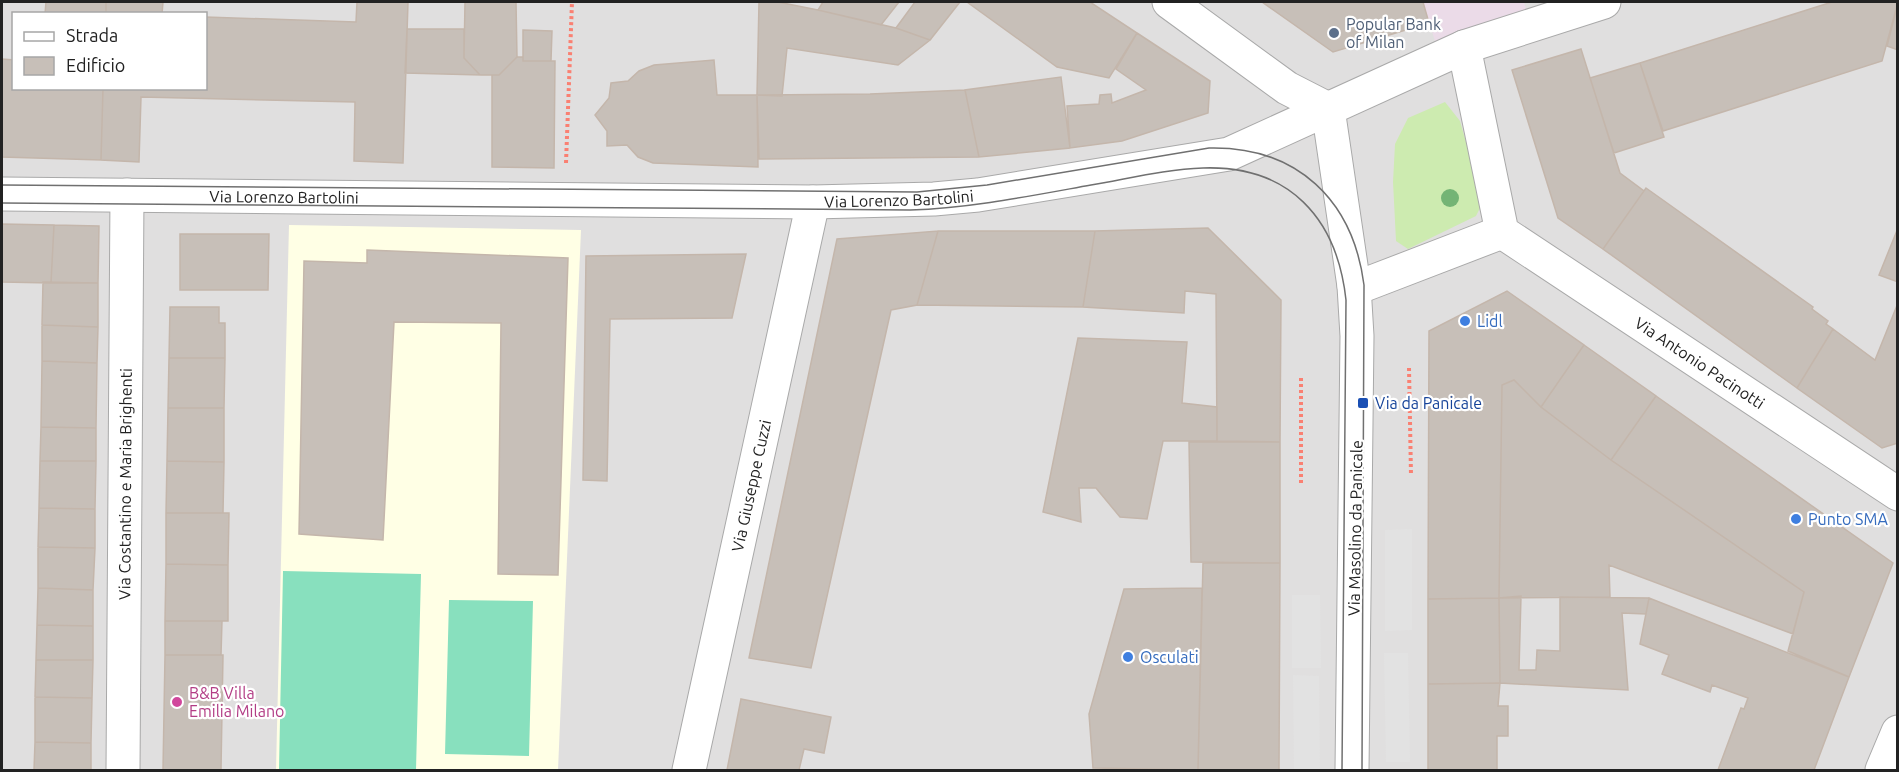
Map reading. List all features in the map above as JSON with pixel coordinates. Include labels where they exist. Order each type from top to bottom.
[{"type":"street","points":[[1169,2],[1287,88],[1328,109]]},
{"type":"street","name":"Via Lorenzo Bartolini","points":[[2,194],[813,202],[934,199],[978,195],[1229,154],[1464,47],[1604,2]]},
{"type":"street","points":[[1354,286],[1364,285],[1502,232],[1464,47]]},
{"type":"street","name":"Via Masolino da Panicale","points":[[1328,109],[1354,286],[1357,336],[1352,771]]},
{"type":"street","name":"Via Costantino e Maria Brighenti","points":[[123,771],[127,195]]},
{"type":"street","name":"Via Giuseppe Cuzzi","points":[[689,771],[813,202]]},
{"type":"street","name":"Via Antonio Pacinotti","points":[[1502,232],[1898,494]]},
{"type":"path","points":[[565,200],[572,2]]},
{"type":"path","points":[[1409,368],[1411,475]]},
{"type":"path","points":[[1301,378],[1301,483]]},
{"type":"shaded area","points":[[2,2],[1604,2],[1328,109],[1243,149],[978,195],[2,194]]},
{"type":"shaded area","points":[[1423,2],[1524,2],[1530,23],[1439,54]]},
{"type":"shaded area","points":[[1619,2],[1897,2],[1897,770],[2,770],[2,198],[810,204],[1231,157]]},
{"type":"shaded area","points":[[289,225],[581,230],[558,770],[276,770]]},
{"type":"shaded area","points":[[1412,529],[1412,630],[1385,631],[1385,530]]},
{"type":"shaded area","points":[[1292,595],[1320,595],[1321,668],[1292,668]]},
{"type":"shaded area","points":[[1384,653],[1408,653],[1410,762],[1386,762]]},
{"type":"shaded area","points":[[1293,675],[1319,676],[1320,770],[1294,770]]},
{"type":"green space","points":[[1445,102],[1460,121],[1483,202],[1476,216],[1408,249],[1396,241],[1393,182],[1395,144],[1408,118]]},
{"type":"green space","points":[[283,571],[421,574],[416,770],[279,770]]},
{"type":"green space","points":[[449,600],[533,601],[529,756],[445,754]]},
{"type":"building","points":[[46,2],[106,2],[106,12],[45,12]]},
{"type":"building","points":[[106,2],[163,2],[162,12],[106,12]]},
{"type":"building","points":[[357,2],[408,2],[403,163],[354,161],[355,102],[141,97],[139,162],[101,160],[103,90],[207,90],[207,17],[356,22]]},
{"type":"building","points":[[465,2],[516,2],[517,57],[499,75],[480,75],[464,58]]},
{"type":"building","points":[[759,2],[778,2],[818,10],[896,28],[930,40],[898,65],[787,48],[782,96],[757,95]]},
{"type":"building","points":[[823,2],[899,2],[881,25],[818,10]]},
{"type":"building","points":[[915,2],[960,2],[930,40],[896,28]]},
{"type":"building","points":[[967,2],[1090,2],[1137,33],[1109,78],[1057,67]]},
{"type":"building","points":[[1262,2],[1423,2],[1429,23],[1333,52]]},
{"type":"building","points":[[1832,2],[1898,2],[1882,61],[1663,131],[1640,63]]},
{"type":"building","points":[[1898,3],[1898,50],[1887,46]]},
{"type":"building","points":[[407,29],[464,29],[464,58],[480,75],[405,73]]},
{"type":"building","points":[[523,30],[552,31],[551,61],[523,61]]},
{"type":"building","points":[[1137,33],[1210,81],[1208,113],[1122,141],[1070,148],[1067,106],[1099,104],[1100,95],[1111,94],[1112,103],[1146,90],[1116,69]]},
{"type":"building","points":[[1581,49],[1620,173],[1644,191],[1603,249],[1558,218],[1512,70]]},
{"type":"building","points":[[517,57],[523,57],[523,61],[555,61],[554,168],[492,167],[492,75],[499,75]]},
{"type":"building","points":[[2,59],[12,60],[12,90],[103,90],[101,160],[2,157]]},
{"type":"building","points":[[714,60],[717,95],[757,95],[758,167],[653,163],[638,157],[627,145],[607,146],[607,131],[595,115],[609,98],[611,83],[628,81],[639,71],[654,65]]},
{"type":"building","points":[[1640,63],[1664,137],[1614,153],[1590,78]]},
{"type":"building","points":[[1061,77],[1070,148],[979,157],[965,90]]},
{"type":"building","points":[[965,90],[979,157],[759,159],[757,95]]},
{"type":"building","points":[[1646,188],[1813,307],[1812,309],[1828,321],[1826,324],[1833,329],[1797,388],[1603,249]]},
{"type":"building","points":[[2,224],[54,225],[51,283],[2,282]]},
{"type":"building","points":[[54,225],[99,226],[98,283],[51,283]]},
{"type":"building","points":[[1208,228],[1281,300],[1280,442],[1217,441],[1216,294],[1185,291],[1184,313],[1083,307],[1095,231]]},
{"type":"building","points":[[1898,228],[1898,282],[1879,275]]},
{"type":"building","points":[[938,231],[917,305],[891,310],[811,668],[749,658],[837,239]]},
{"type":"building","points":[[938,231],[1095,231],[1083,307],[917,305]]},
{"type":"building","points":[[180,234],[269,234],[268,290],[180,290]]},
{"type":"building","points":[[367,250],[568,258],[558,575],[498,574],[501,323],[394,322],[383,540],[299,534],[304,261],[367,263]]},
{"type":"building","points":[[746,254],[732,318],[610,319],[607,481],[583,480],[586,256]]},
{"type":"building","points":[[43,282],[98,283],[98,327],[42,325]]},
{"type":"building","points":[[1507,291],[1584,345],[1541,407],[1514,380],[1502,385],[1499,598],[1428,599],[1429,331]]},
{"type":"building","points":[[1898,303],[1898,443],[1882,448],[1797,388],[1833,329],[1875,360]]},
{"type":"building","points":[[170,307],[219,307],[219,323],[225,323],[225,358],[169,358]]},
{"type":"building","points":[[42,325],[98,327],[97,363],[42,361]]},
{"type":"building","points":[[1078,338],[1187,342],[1182,403],[1217,407],[1217,441],[1163,441],[1147,519],[1120,517],[1096,488],[1079,488],[1081,522],[1043,512]]},
{"type":"building","points":[[1584,345],[1656,396],[1611,460],[1541,407]]},
{"type":"building","points":[[169,358],[225,358],[224,408],[168,408]]},
{"type":"building","points":[[42,361],[97,363],[96,428],[41,427]]},
{"type":"building","points":[[1514,380],[1541,407],[1611,460],[1804,592],[1793,634],[1609,565],[1610,597],[1499,598],[1502,385]]},
{"type":"building","points":[[1656,396],[1893,563],[1849,677],[1788,651],[1804,592],[1611,460]]},
{"type":"building","points":[[168,408],[224,408],[224,462],[167,461]]},
{"type":"building","points":[[41,427],[96,428],[96,461],[40,461]]},
{"type":"building","points":[[1189,442],[1280,442],[1280,563],[1191,562]]},
{"type":"building","points":[[40,461],[96,461],[95,509],[39,508]]},
{"type":"building","points":[[167,461],[224,462],[223,513],[166,513]]},
{"type":"building","points":[[39,508],[95,509],[95,548],[38,547]]},
{"type":"building","points":[[166,513],[229,513],[228,565],[166,564]]},
{"type":"building","points":[[38,547],[95,548],[93,590],[38,588]]},
{"type":"building","points":[[1203,563],[1280,563],[1279,770],[1198,770]]},
{"type":"building","points":[[166,564],[228,565],[228,621],[165,621]]},
{"type":"building","points":[[38,588],[93,590],[93,626],[37,625]]},
{"type":"building","points":[[1202,588],[1198,770],[1093,768],[1089,714],[1124,589]]},
{"type":"building","points":[[1521,596],[1519,670],[1536,670],[1537,650],[1560,651],[1560,597],[1649,598],[1646,614],[1622,613],[1628,690],[1500,683],[1499,598]]},
{"type":"building","points":[[1499,598],[1500,683],[1428,684],[1428,599]]},
{"type":"building","points":[[1649,598],[1849,677],[1814,770],[1718,770],[1741,708],[1744,709],[1748,698],[1712,685],[1710,692],[1662,674],[1669,655],[1640,644]]},
{"type":"building","points":[[165,621],[222,621],[221,655],[165,655]]},
{"type":"building","points":[[37,625],[93,626],[93,660],[36,660]]},
{"type":"building","points":[[165,655],[223,655],[221,770],[163,770]]},
{"type":"building","points":[[36,660],[93,660],[92,698],[35,697]]},
{"type":"building","points":[[1500,683],[1498,706],[1508,706],[1508,736],[1497,736],[1497,770],[1428,770],[1428,684]]},
{"type":"building","points":[[35,697],[92,698],[91,743],[35,742]]},
{"type":"building","points":[[741,699],[831,717],[824,753],[804,749],[799,770],[727,770]]},
{"type":"building","points":[[35,742],[91,743],[91,770],[34,770]]},
{"type":"tram line","points":[[2,185],[917,192],[987,185],[1209,148],[1240,150],[1269,157],[1294,168],[1315,184],[1333,204],[1348,227],[1358,255],[1364,285],[1362,770]]},
{"type":"tram line","points":[[2,203],[910,210],[1000,201],[1175,170],[1233,169],[1260,176],[1284,187],[1303,202],[1319,221],[1332,244],[1341,271],[1346,300],[1342,770]]},
{"type":"place","name":"Popular Bank of Milan","points":[[1334,33]]},
{"type":"place","name":"Lidl","points":[[1465,321]]},
{"type":"place","name":"Via da Panicale","points":[[1363,403]]},
{"type":"place","name":"Punto SMA","points":[[1796,519]]},
{"type":"place","name":"Osculati","points":[[1128,657]]},
{"type":"place","name":"B&B Villa Emilia Milano","points":[[177,702]]}]
